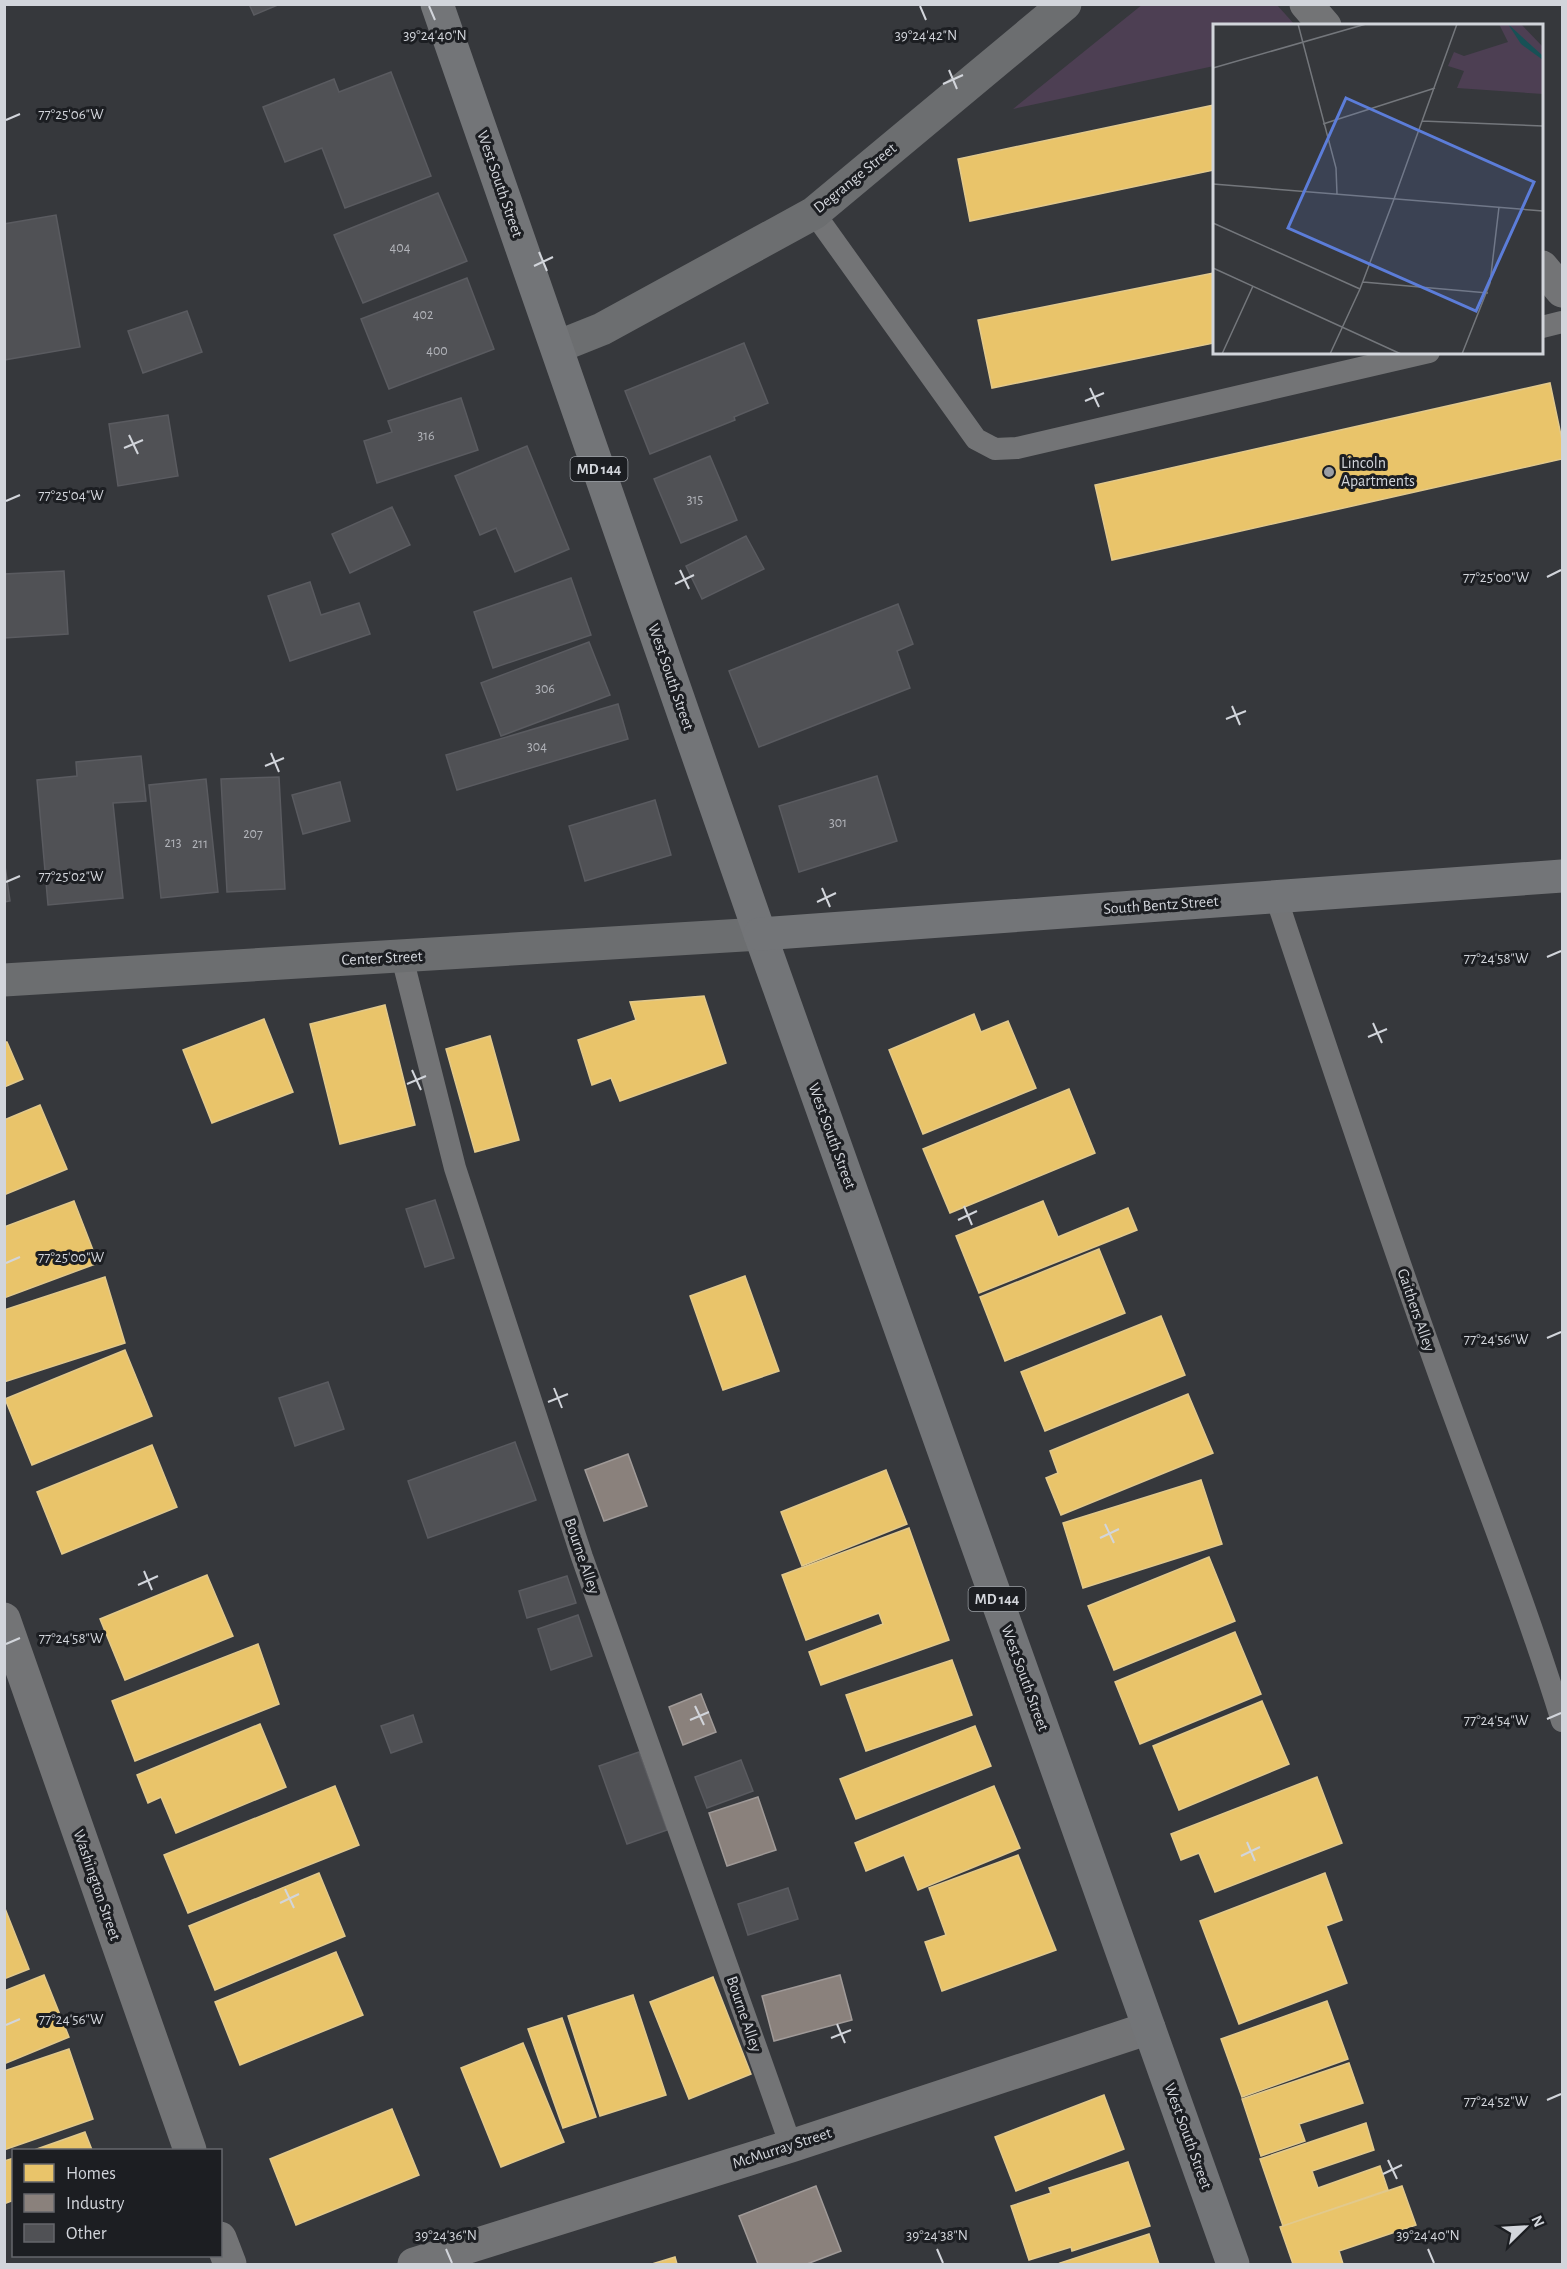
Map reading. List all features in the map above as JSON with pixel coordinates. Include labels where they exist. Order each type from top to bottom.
[{"type":"main road","name":"West South Street","points":[[437,4],[760,934],[1233,2265]]},
{"type":"main road","name":"South Bentz Street","points":[[760,934],[1563,876]]},
{"type":"street","name":"Degrange Street","points":[[557,347],[602,329],[814,213],[1065,4]]},
{"type":"street","points":[[1306,4],[1323,24]]},
{"type":"street","points":[[1543,268],[1563,291]]},
{"type":"street","name":"Center Street","points":[[4,980],[760,934]]},
{"type":"street","name":"Washington Street","points":[[4,1620],[189,2149]]},
{"type":"street","name":"McMurray Street","points":[[414,2265],[791,2146],[1149,2028]]},
{"type":"street","points":[[222,2243],[230,2265]]},
{"type":"lane","points":[[814,213],[976,439],[995,448],[1017,448],[1420,354]]},
{"type":"lane","points":[[1543,327],[1563,322]]},
{"type":"lane","name":"Gaithers Alley","points":[[1276,897],[1355,1134],[1541,1651],[1563,1721]]},
{"type":"lane","name":"Bourne Alley","points":[[402,957],[455,1168],[480,1246],[582,1557],[791,2146]]},
{"type":"shaded area","points":[[1143,4],[1277,5],[1294,24],[1213,24],[1213,66],[1013,109]]},
{"type":"building: Homes","points":[[1213,105],[1213,170],[970,221],[958,159]]},
{"type":"building: Homes","points":[[1213,273],[1213,343],[992,388],[978,320]]},
{"type":"building: Homes","name":"Lincoln Apartments","points":[[1550,383],[1562,440],[1562,459],[1112,560],[1095,485]]},
{"type":"building: Homes","points":[[704,996],[726,1063],[620,1101],[611,1078],[592,1085],[578,1040],[636,1020],[630,1002]]},
{"type":"building: Homes","points":[[385,1005],[415,1125],[340,1144],[310,1024]]},
{"type":"building: Homes","points":[[974,1014],[981,1032],[1008,1021],[1036,1088],[923,1134],[889,1050]]},
{"type":"building: Homes","points":[[264,1019],[293,1092],[212,1123],[183,1050]]},
{"type":"building: Homes","points":[[490,1036],[519,1140],[475,1152],[446,1049]]},
{"type":"building: Homes","points":[[4,1042],[7,1042],[23,1079],[4,1087]]},
{"type":"building: Homes","points":[[1069,1089],[1095,1153],[950,1213],[923,1149]]},
{"type":"building: Homes","points":[[40,1105],[67,1169],[4,1195],[4,1120]]},
{"type":"building: Homes","points":[[74,1201],[98,1263],[4,1298],[4,1227]]},
{"type":"building: Homes","points":[[1043,1201],[1058,1237],[1128,1208],[1137,1230],[979,1293],[956,1236]]},
{"type":"building: Homes","points":[[1099,1249],[1125,1313],[1005,1361],[980,1297]]},
{"type":"building: Homes","points":[[745,1276],[779,1371],[723,1390],[690,1296]]},
{"type":"building: Homes","points":[[105,1277],[125,1343],[4,1382],[4,1310]]},
{"type":"building: Homes","points":[[1161,1316],[1185,1375],[1045,1431],[1021,1372]]},
{"type":"building: Homes","points":[[125,1350],[152,1416],[32,1465],[5,1399]]},
{"type":"building: Homes","points":[[1188,1394],[1213,1453],[1061,1515],[1046,1478],[1058,1473],[1050,1451]]},
{"type":"building: Homes","points":[[152,1445],[177,1507],[62,1554],[37,1492]]},
{"type":"building: Homes","points":[[886,1470],[907,1524],[802,1566],[781,1512]]},
{"type":"building: Homes","points":[[1201,1480],[1222,1544],[1083,1588],[1063,1523]]},
{"type":"building: Homes","points":[[909,1528],[949,1640],[821,1685],[809,1652],[883,1624],[879,1613],[806,1640],[782,1575]]},
{"type":"building: Homes","points":[[1209,1557],[1235,1621],[1114,1670],[1088,1606]]},
{"type":"building: Homes","points":[[207,1575],[233,1636],[125,1680],[100,1619]]},
{"type":"building: Homes","points":[[1235,1632],[1261,1694],[1140,1744],[1115,1682]]},
{"type":"building: Homes","points":[[258,1644],[279,1704],[135,1761],[112,1701]]},
{"type":"building: Homes","points":[[952,1660],[972,1715],[866,1751],[846,1695]]},
{"type":"building: Homes","points":[[1262,1701],[1289,1764],[1179,1810],[1153,1746]]},
{"type":"building: Homes","points":[[260,1724],[286,1787],[176,1833],[161,1797],[148,1803],[137,1775]]},
{"type":"building: Homes","points":[[975,1726],[991,1766],[856,1819],[840,1779]]},
{"type":"building: Homes","points":[[1317,1777],[1342,1843],[1215,1892],[1199,1853],[1181,1860],[1171,1834]]},
{"type":"building: Homes","points":[[335,1786],[359,1845],[188,1913],[164,1855]]},
{"type":"building: Homes","points":[[994,1786],[1020,1848],[918,1890],[904,1855],[866,1871],[855,1843]]},
{"type":"building: Homes","points":[[1018,1855],[1056,1950],[942,1991],[925,1942],[946,1935],[929,1888]]},
{"type":"building: Homes","points":[[319,1873],[345,1936],[215,1990],[189,1926]]},
{"type":"building: Homes","points":[[1325,1873],[1342,1920],[1326,1926],[1347,1983],[1239,2024],[1200,1921]]},
{"type":"building: Homes","points":[[4,1906],[29,1969],[4,1979]]},
{"type":"building: Homes","points":[[336,1952],[363,2015],[240,2065],[215,2002]]},
{"type":"building: Homes","points":[[44,1975],[69,2037],[4,2064],[4,1991]]},
{"type":"building: Homes","points":[[713,1977],[751,2074],[689,2099],[650,2002]]},
{"type":"building: Homes","points":[[633,1995],[666,2095],[600,2116],[568,2016]]},
{"type":"building: Homes","points":[[1327,2001],[1348,2059],[1242,2097],[1221,2039]]},
{"type":"building: Homes","points":[[562,2018],[596,2117],[563,2128],[528,2029]]},
{"type":"building: Homes","points":[[523,2043],[564,2142],[501,2167],[461,2068]]},
{"type":"building: Homes","points":[[69,2049],[93,2119],[4,2150],[4,2071]]},
{"type":"building: Homes","points":[[1349,2063],[1363,2103],[1299,2124],[1305,2141],[1261,2156],[1242,2099]]},
{"type":"building: Homes","points":[[1104,2095],[1124,2149],[1016,2191],[995,2137]]},
{"type":"building: Homes","points":[[392,2109],[419,2175],[296,2225],[270,2159]]},
{"type":"building: Homes","points":[[1366,2123],[1374,2150],[1312,2171],[1318,2188],[1380,2166],[1388,2190],[1283,2226],[1260,2159]]},
{"type":"building: Homes","points":[[85,2132],[92,2149],[37,2149]]},
{"type":"building: Homes","points":[[12,2159],[12,2201],[4,2204],[4,2161]]},
{"type":"building: Homes","points":[[1128,2162],[1150,2226],[1072,2251],[1071,2247],[1029,2260],[1011,2206],[1051,2193],[1049,2188]]},
{"type":"building: Homes","points":[[1402,2186],[1416,2225],[1339,2251],[1343,2264],[1293,2264],[1280,2227]]},
{"type":"building: Homes","points":[[1149,2234],[1159,2264],[1060,2263]]},
{"type":"building: Homes","points":[[675,2257],[677,2264],[652,2264]]},
{"type":"building: Industry","points":[[628,1454],[647,1506],[604,1521],[585,1470]]},
{"type":"building: Industry","points":[[701,1694],[716,1732],[683,1745],[669,1707]]},
{"type":"building: Industry","points":[[758,1797],[776,1850],[727,1866],[709,1813]]},
{"type":"building: Industry","points":[[840,1975],[852,2020],[774,2041],[762,1996]]},
{"type":"building: Industry","points":[[816,2186],[841,2251],[807,2264],[758,2264],[739,2216]]},
{"type":"building: Other","points":[[249,4],[280,4],[254,15]]},
{"type":"building: Other","points":[[391,72],[431,176],[345,208],[322,148],[285,162],[263,107],[334,79],[339,92]]},
{"type":"building: Other","points":[[438,193],[467,261],[363,303],[334,235]]},
{"type":"building: Other","points":[[56,215],[80,347],[4,360],[4,224]]},
{"type":"building: Other","points":[[467,278],[494,349],[389,389],[361,319]]},
{"type":"building: Other","points":[[187,311],[202,352],[143,373],[128,331]]},
{"type":"building: Other","points":[[744,343],[768,403],[734,417],[735,420],[650,454],[625,391]]},
{"type":"building: Other","points":[[461,398],[478,450],[377,483],[364,441],[392,432],[388,421]]},
{"type":"building: Other","points":[[168,415],[178,476],[118,486],[109,424]]},
{"type":"building: Other","points":[[527,446],[569,549],[515,572],[496,528],[480,535],[455,476]]},
{"type":"building: Other","points":[[710,456],[737,520],[681,543],[654,479]]},
{"type":"building: Other","points":[[392,507],[410,545],[350,573],[332,534]]},
{"type":"building: Other","points":[[746,536],[764,569],[702,599],[686,566]]},
{"type":"building: Other","points":[[64,571],[68,634],[4,638],[4,574]]},
{"type":"building: Other","points":[[571,578],[591,635],[493,668],[474,612]]},
{"type":"building: Other","points":[[310,582],[321,615],[359,603],[370,634],[290,661],[268,596]]},
{"type":"building: Other","points":[[898,604],[913,644],[897,651],[910,688],[759,747],[729,671]]},
{"type":"building: Other","points":[[589,642],[610,695],[501,736],[481,683]]},
{"type":"building: Other","points":[[618,704],[628,739],[457,790],[446,755]]},
{"type":"building: Other","points":[[141,756],[146,801],[113,803],[123,898],[48,905],[37,780],[77,776],[76,762]]},
{"type":"building: Other","points":[[877,776],[897,841],[799,872],[779,806]]},
{"type":"building: Other","points":[[279,777],[285,889],[227,892],[221,779]]},
{"type":"building: Other","points":[[206,779],[218,892],[161,898],[149,785]]},
{"type":"building: Other","points":[[340,782],[350,821],[303,834],[292,795]]},
{"type":"building: Other","points":[[655,800],[671,855],[585,881],[569,826]]},
{"type":"building: Other","points":[[4,859],[10,901],[4,902]]},
{"type":"building: Other","points":[[435,1200],[454,1258],[425,1267],[406,1209]]},
{"type":"building: Other","points":[[328,1382],[344,1429],[295,1446],[279,1398]]},
{"type":"building: Other","points":[[515,1442],[536,1500],[428,1538],[408,1481]]},
{"type":"building: Other","points":[[567,1576],[576,1603],[527,1618],[519,1591]]},
{"type":"building: Other","points":[[578,1615],[592,1656],[551,1670],[538,1629]]},
{"type":"building: Other","points":[[413,1715],[422,1742],[391,1753],[381,1726]]},
{"type":"building: Other","points":[[639,1752],[667,1830],[627,1844],[599,1766]]},
{"type":"building: Other","points":[[741,1760],[753,1791],[707,1808],[695,1777]]},
{"type":"building: Other","points":[[788,1888],[798,1919],[748,1935],[738,1904]]},
{"type":"place","name":"Lincoln Apartments","points":[[1329,472]]}]
